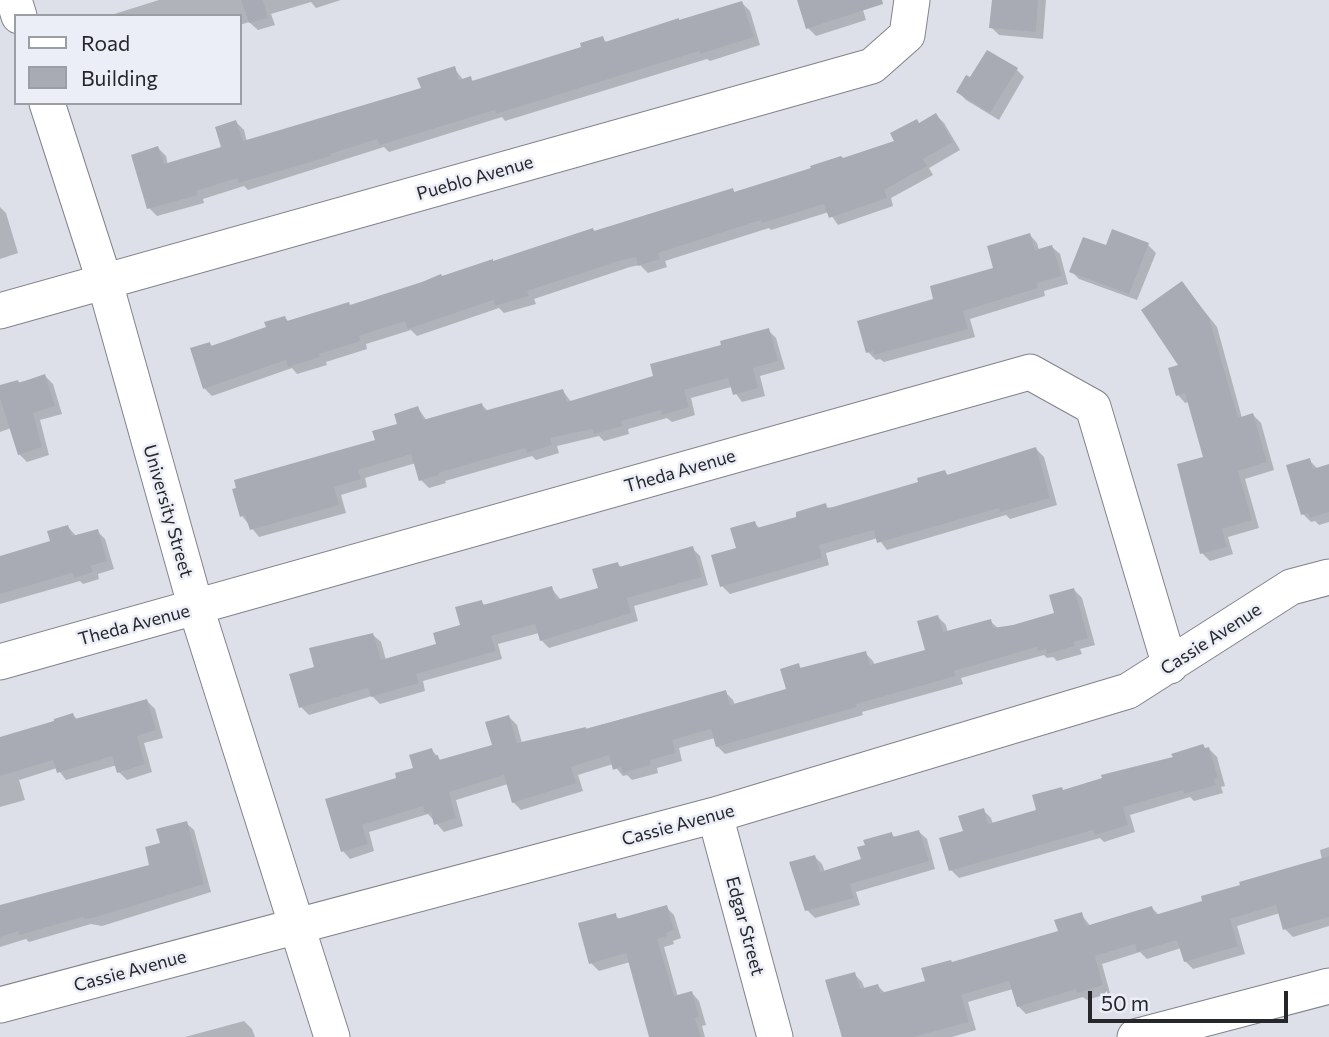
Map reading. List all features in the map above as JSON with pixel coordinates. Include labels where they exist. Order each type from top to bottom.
[{"type":"street","name":"Pueblo Avenue","points":[[0,311],[872,66],[906,34],[912,0]]},
{"type":"street","name":"University Street","points":[[48,105],[104,282],[196,608],[332,1037]]},
{"type":"street","name":"Theda Avenue","points":[[0,662],[1030,372],[1093,407],[1170,666]]},
{"type":"street","name":"Cassie Avenue","points":[[0,1005],[715,815],[1128,691],[1291,587],[1329,577]]},
{"type":"street","name":"Edgar Street","points":[[715,815],[775,1037]]},
{"type":"street","points":[[1135,1037],[1329,986]]},
{"type":"building","points":[[241,0],[263,0],[268,18],[249,23]]},
{"type":"building","points":[[797,0],[882,0],[883,4],[806,29]]},
{"type":"building","points":[[992,0],[1038,0],[1036,32],[989,28]]},
{"type":"building","points":[[742,1],[754,37],[700,54],[699,51],[496,114],[495,110],[380,145],[377,139],[330,154],[331,156],[239,183],[237,178],[196,191],[198,195],[147,209],[131,155],[158,146],[164,164],[221,147],[215,127],[236,120],[243,141],[421,88],[417,78],[455,66],[459,80],[471,76],[472,81],[581,47],[580,43],[603,36],[605,42]]},
{"type":"building","points":[[987,50],[1018,68],[990,113],[956,92],[966,75],[970,77]]},
{"type":"building","points":[[936,113],[953,142],[923,159],[927,166],[884,190],[887,198],[829,218],[824,204],[762,223],[761,220],[658,253],[660,259],[638,266],[636,257],[622,260],[527,291],[529,296],[495,306],[493,300],[408,329],[405,321],[359,336],[361,341],[319,354],[320,357],[288,367],[286,360],[203,389],[190,348],[210,342],[211,346],[266,327],[264,322],[285,316],[287,321],[349,302],[350,305],[593,228],[594,231],[733,188],[734,192],[841,156],[843,158],[894,141],[890,133],[917,119],[919,123]]},
{"type":"building","points":[[1112,229],[1149,243],[1129,294],[1069,272],[1083,237],[1106,245]]},
{"type":"building","points":[[1030,233],[1035,250],[1052,245],[1062,276],[1037,283],[1038,288],[963,311],[968,329],[874,355],[873,351],[866,353],[857,321],[933,299],[930,286],[993,268],[987,246]]},
{"type":"building","points":[[1182,281],[1209,318],[1238,418],[1253,413],[1267,462],[1238,471],[1252,520],[1222,529],[1227,547],[1200,554],[1177,464],[1203,457],[1185,393],[1176,396],[1168,368],[1178,365],[1141,310]]},
{"type":"building","points":[[769,328],[778,361],[753,368],[758,388],[733,395],[728,378],[684,390],[689,407],[662,415],[661,410],[621,421],[622,426],[594,434],[592,429],[550,438],[552,445],[527,453],[525,448],[419,481],[411,454],[358,470],[361,479],[334,487],[339,505],[250,530],[245,515],[240,517],[232,489],[236,488],[234,480],[375,440],[372,431],[397,424],[394,414],[418,406],[423,420],[482,403],[484,411],[563,389],[567,402],[653,376],[650,364],[721,345],[720,341]]},
{"type":"building","points":[[45,374],[55,406],[33,413],[42,447],[18,455],[0,398],[0,385],[18,380],[19,383]]},
{"type":"building","points":[[1036,447],[1050,498],[1000,512],[999,508],[877,543],[874,530],[819,545],[822,558],[720,587],[711,555],[736,548],[730,528],[755,521],[757,528],[796,517],[796,512],[826,503],[827,508],[833,507],[918,482],[917,478],[945,470],[947,475]]},
{"type":"building","points":[[1310,458],[1313,469],[1329,464],[1329,512],[1310,518],[1308,513],[1301,515],[1286,465]]},
{"type":"building","points":[[68,525],[72,536],[98,529],[107,561],[91,566],[93,572],[74,578],[72,573],[0,594],[0,556],[50,541],[47,531]]},
{"type":"building","points":[[693,546],[702,577],[627,598],[631,613],[540,641],[535,624],[491,636],[496,651],[416,674],[419,683],[371,697],[368,688],[299,708],[289,674],[314,667],[309,648],[373,633],[381,660],[436,644],[433,633],[460,625],[455,607],[482,600],[483,605],[552,586],[556,600],[598,588],[592,569],[618,562],[619,567]]},
{"type":"building","points":[[1074,588],[1088,638],[1074,642],[1075,646],[1047,654],[1046,649],[1038,651],[1037,647],[954,671],[956,676],[856,704],[857,707],[716,747],[711,729],[672,740],[676,753],[650,760],[651,765],[623,773],[621,767],[613,770],[609,755],[571,767],[576,783],[512,803],[504,775],[449,792],[456,818],[434,825],[431,812],[425,814],[423,806],[362,825],[368,844],[341,852],[325,799],[396,778],[395,773],[413,768],[409,755],[432,748],[434,756],[438,755],[439,760],[492,745],[485,722],[509,715],[517,743],[586,729],[726,690],[730,705],[786,689],[780,669],[799,663],[800,668],[866,651],[870,665],[925,650],[917,621],[938,615],[943,632],[991,619],[993,628],[1013,625],[1054,613],[1049,595]]},
{"type":"building","points":[[147,699],[156,730],[137,736],[145,764],[117,773],[112,756],[57,773],[53,760],[0,776],[0,737],[73,713],[75,719]]},
{"type":"building","points":[[1203,744],[1205,748],[1209,747],[1218,778],[1214,779],[1216,785],[1184,794],[1183,790],[1123,807],[1128,825],[1095,835],[1093,830],[949,871],[939,838],[963,831],[958,816],[984,808],[988,824],[1036,810],[1032,795],[1062,787],[1063,790],[1102,778],[1101,775],[1173,757],[1171,754]]},
{"type":"building","points":[[187,821],[204,884],[93,918],[83,917],[19,935],[18,931],[0,937],[0,905],[149,865],[145,847],[160,843],[156,829]]},
{"type":"building","points":[[919,830],[929,861],[850,884],[854,898],[805,911],[789,862],[815,855],[820,872],[861,859],[857,847],[865,845],[863,840],[892,832],[893,837]]},
{"type":"building","points":[[1329,856],[1329,917],[1283,930],[1276,905],[1230,919],[1238,946],[1184,962],[1177,940],[1137,952],[1135,944],[1095,956],[1103,985],[1077,993],[1076,989],[1017,1007],[1009,981],[961,995],[969,1022],[914,1037],[842,1037],[825,980],[855,972],[860,989],[878,984],[881,993],[925,981],[921,968],[951,960],[952,962],[1058,931],[1054,920],[1082,912],[1086,926],[1152,906],[1155,915],[1202,901],[1201,896],[1240,885],[1239,882]]},
{"type":"building","points":[[667,905],[674,930],[657,939],[674,996],[692,991],[699,1017],[695,1018],[701,1037],[649,1037],[626,953],[589,964],[578,923],[616,913],[617,919]]}]
